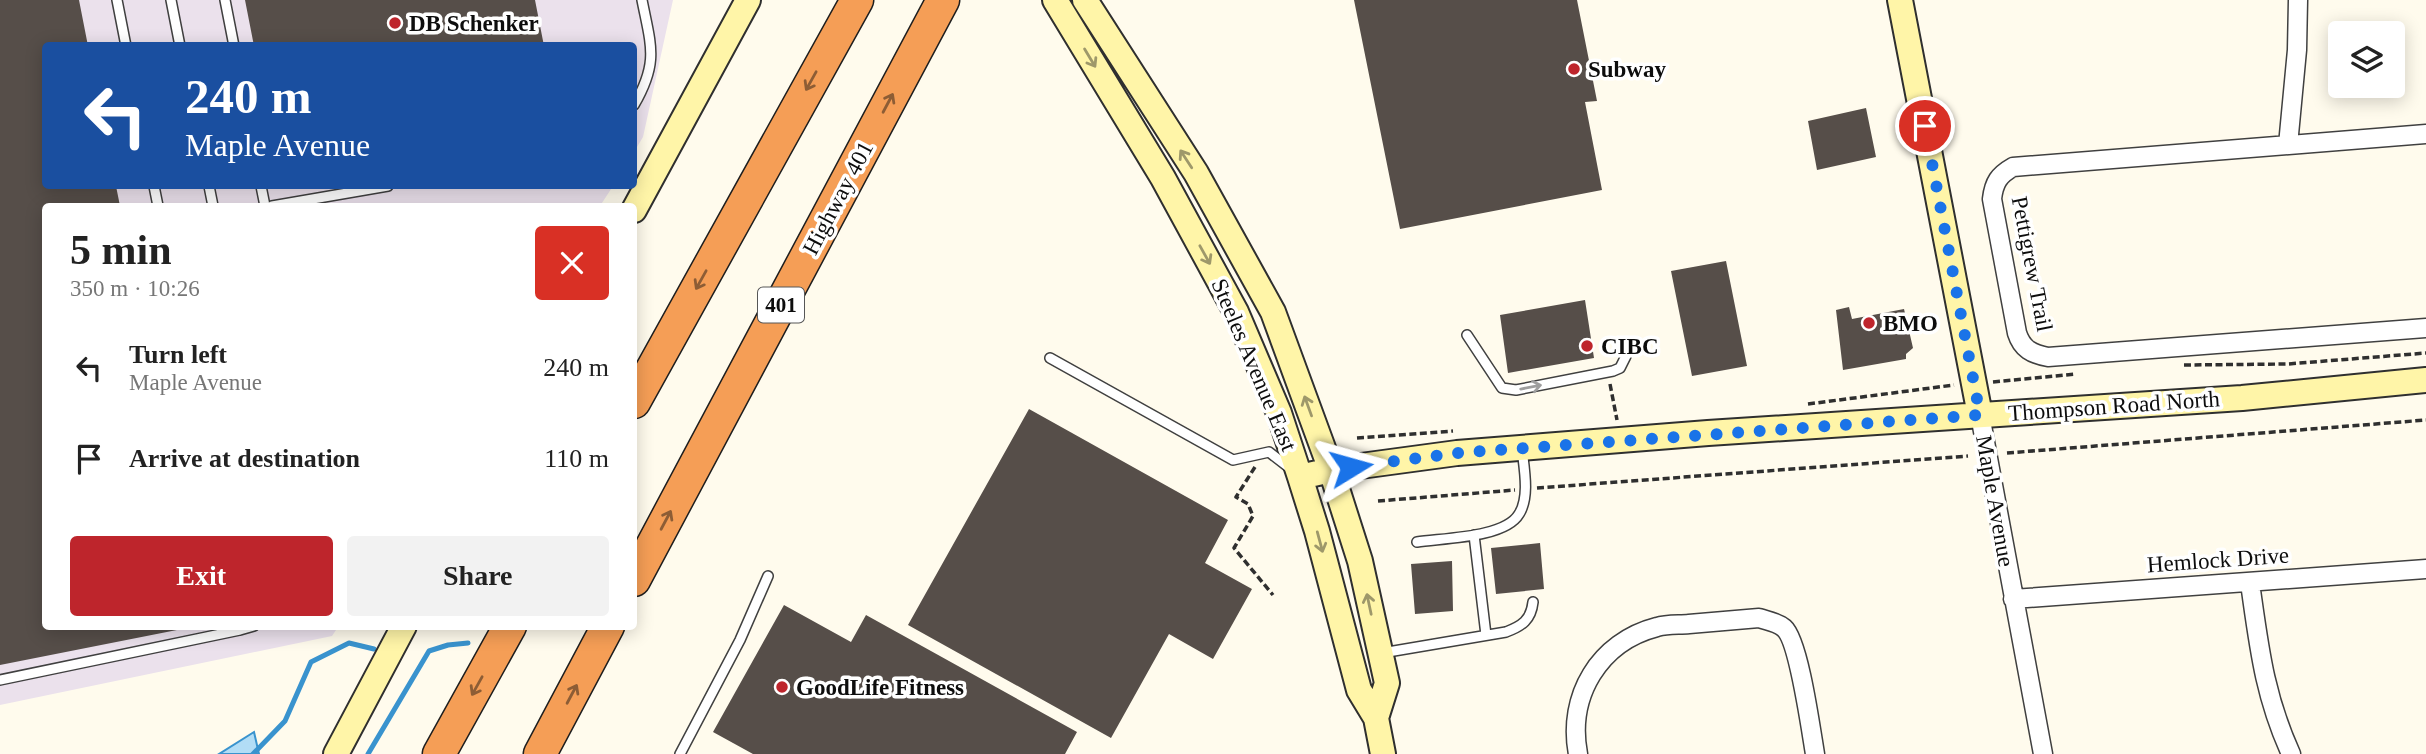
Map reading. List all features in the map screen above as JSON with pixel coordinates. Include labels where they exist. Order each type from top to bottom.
[{"type":"highway","points":[[637,397],[857,0]]},
{"type":"highway","name":"Highway 401","points":[[637,574],[943,0]]},
{"type":"highway","points":[[439,754],[508,630]]},
{"type":"highway","points":[[540,754],[606,630]]},
{"type":"main road","points":[[637,204],[748,0]]},
{"type":"main road","name":"Steeles Avenue East","points":[[1055,0],[1163,178],[1237,312],[1279,413],[1317,531],[1359,690],[1376,718],[1383,754]]},
{"type":"main road","name":"Steeles Avenue East","points":[[1085,0],[1196,173],[1267,300],[1331,470],[1360,561],[1387,683],[1376,718]]},
{"type":"main road","name":"Maple Avenue","points":[[1900,0],[1980,415]]},
{"type":"main road","name":"Thompson Road North","points":[[1300,477],[1331,470],[1457,453],[2242,398],[2426,380]]},
{"type":"main road","points":[[336,754],[402,630]]},
{"type":"street","points":[[2288,145],[2297,50],[2298,0]]},
{"type":"street","name":"Pettigrew Trail","points":[[2426,134],[2013,167],[2000,175],[1994,186],[1992,199],[2015,326],[2021,344],[2030,352],[2048,357],[2426,328]]},
{"type":"street","name":"Maple Avenue","points":[[1980,415],[2043,754]]},
{"type":"street","name":"Hemlock Drive","points":[[2013,599],[2426,569]]},
{"type":"street","points":[[2250,583],[2260,661],[2276,721],[2291,754]]},
{"type":"street","points":[[1577,754],[1574,735],[1578,698],[1595,667],[1622,641],[1658,626],[1759,618],[1774,622],[1786,629],[1790,636],[1815,754]]},
{"type":"lane","points":[[117,0],[125,42]]},
{"type":"lane","points":[[171,0],[179,42]]},
{"type":"lane","points":[[225,0],[233,42]]},
{"type":"lane","points":[[637,99],[645,84],[652,52],[642,0]]},
{"type":"lane","points":[[289,203],[371,189]]},
{"type":"lane","points":[[1467,335],[1503,388],[1516,390],[1620,368],[1626,356]]},
{"type":"lane","points":[[1050,358],[1233,460],[1269,452],[1300,477]]},
{"type":"lane","points":[[1417,542],[1474,535],[1505,527],[1520,514],[1525,477],[1521,448]]},
{"type":"lane","points":[[1474,535],[1486,635]]},
{"type":"lane","points":[[680,754],[740,640],[768,576]]},
{"type":"lane","points":[[1380,653],[1506,632],[1521,627],[1531,614],[1533,602]]},
{"type":"lane","points":[[0,680],[231,630]]},
{"type":"path","points":[[2178,366],[2288,364],[2426,353]]},
{"type":"path","points":[[1607,372],[1617,420],[1629,421]]},
{"type":"path","points":[[1803,405],[1974,383],[2085,373]]},
{"type":"path","points":[[2007,453],[2426,421]]},
{"type":"path","points":[[1357,438],[1464,430]]},
{"type":"path","points":[[1263,453],[1236,497],[1248,503],[1253,516],[1234,548],[1273,595]]},
{"type":"path","points":[[1378,502],[1968,456]]},
{"type":"shaded area","points":[[0,0],[673,0],[643,137],[637,147],[637,42],[42,42],[42,189],[611,189],[602,203],[42,203],[42,630],[336,630],[332,636],[0,705]]},
{"type":"water","points":[[254,732],[259,754],[219,754]]},
{"type":"building","points":[[0,0],[79,0],[87,42],[42,42],[42,189],[117,189],[119,203],[42,203],[42,630],[177,630],[0,665]]},
{"type":"building","name":"DB Schenker","points":[[245,0],[535,0],[543,42],[253,42]]},
{"type":"building","points":[[1354,0],[1577,0],[1597,101],[1585,102],[1602,190],[1400,229]]},
{"type":"building","points":[[1866,108],[1876,157],[1817,170],[1808,121]]},
{"type":"building","points":[[1726,261],[1747,366],[1692,376],[1671,271]]},
{"type":"building","points":[[1585,300],[1594,358],[1508,373],[1500,315]]},
{"type":"building","points":[[1849,307],[1852,319],[1904,309],[1913,348],[1906,354],[1906,359],[1843,370],[1836,310]]},
{"type":"building","points":[[1029,409],[1228,520],[1205,563],[1252,589],[1213,659],[1169,634],[1111,738],[908,625]]},
{"type":"building","points":[[1540,543],[1544,589],[1496,594],[1491,548]]},
{"type":"building","points":[[1452,561],[1453,611],[1415,614],[1411,564]]},
{"type":"building","points":[[784,605],[851,642],[866,615],[1077,732],[1065,754],[753,754],[713,732]]},
{"type":"waterway","points":[[253,754],[285,721],[311,662],[349,643],[374,649]]},
{"type":"waterway","points":[[368,754],[429,651],[468,643]]},
{"type":"place","name":"DB Schenker","points":[[395,23]]},
{"type":"place","name":"Subway","points":[[1574,69]]},
{"type":"place","name":"BMO","points":[[1869,323]]},
{"type":"place","name":"CIBC","points":[[1587,346]]},
{"type":"place","name":"GoodLife Fitness","points":[[782,687]]},
{"type":"route","points":[[1351,467],[1457,453],[1980,415],[1925,126]]}]
